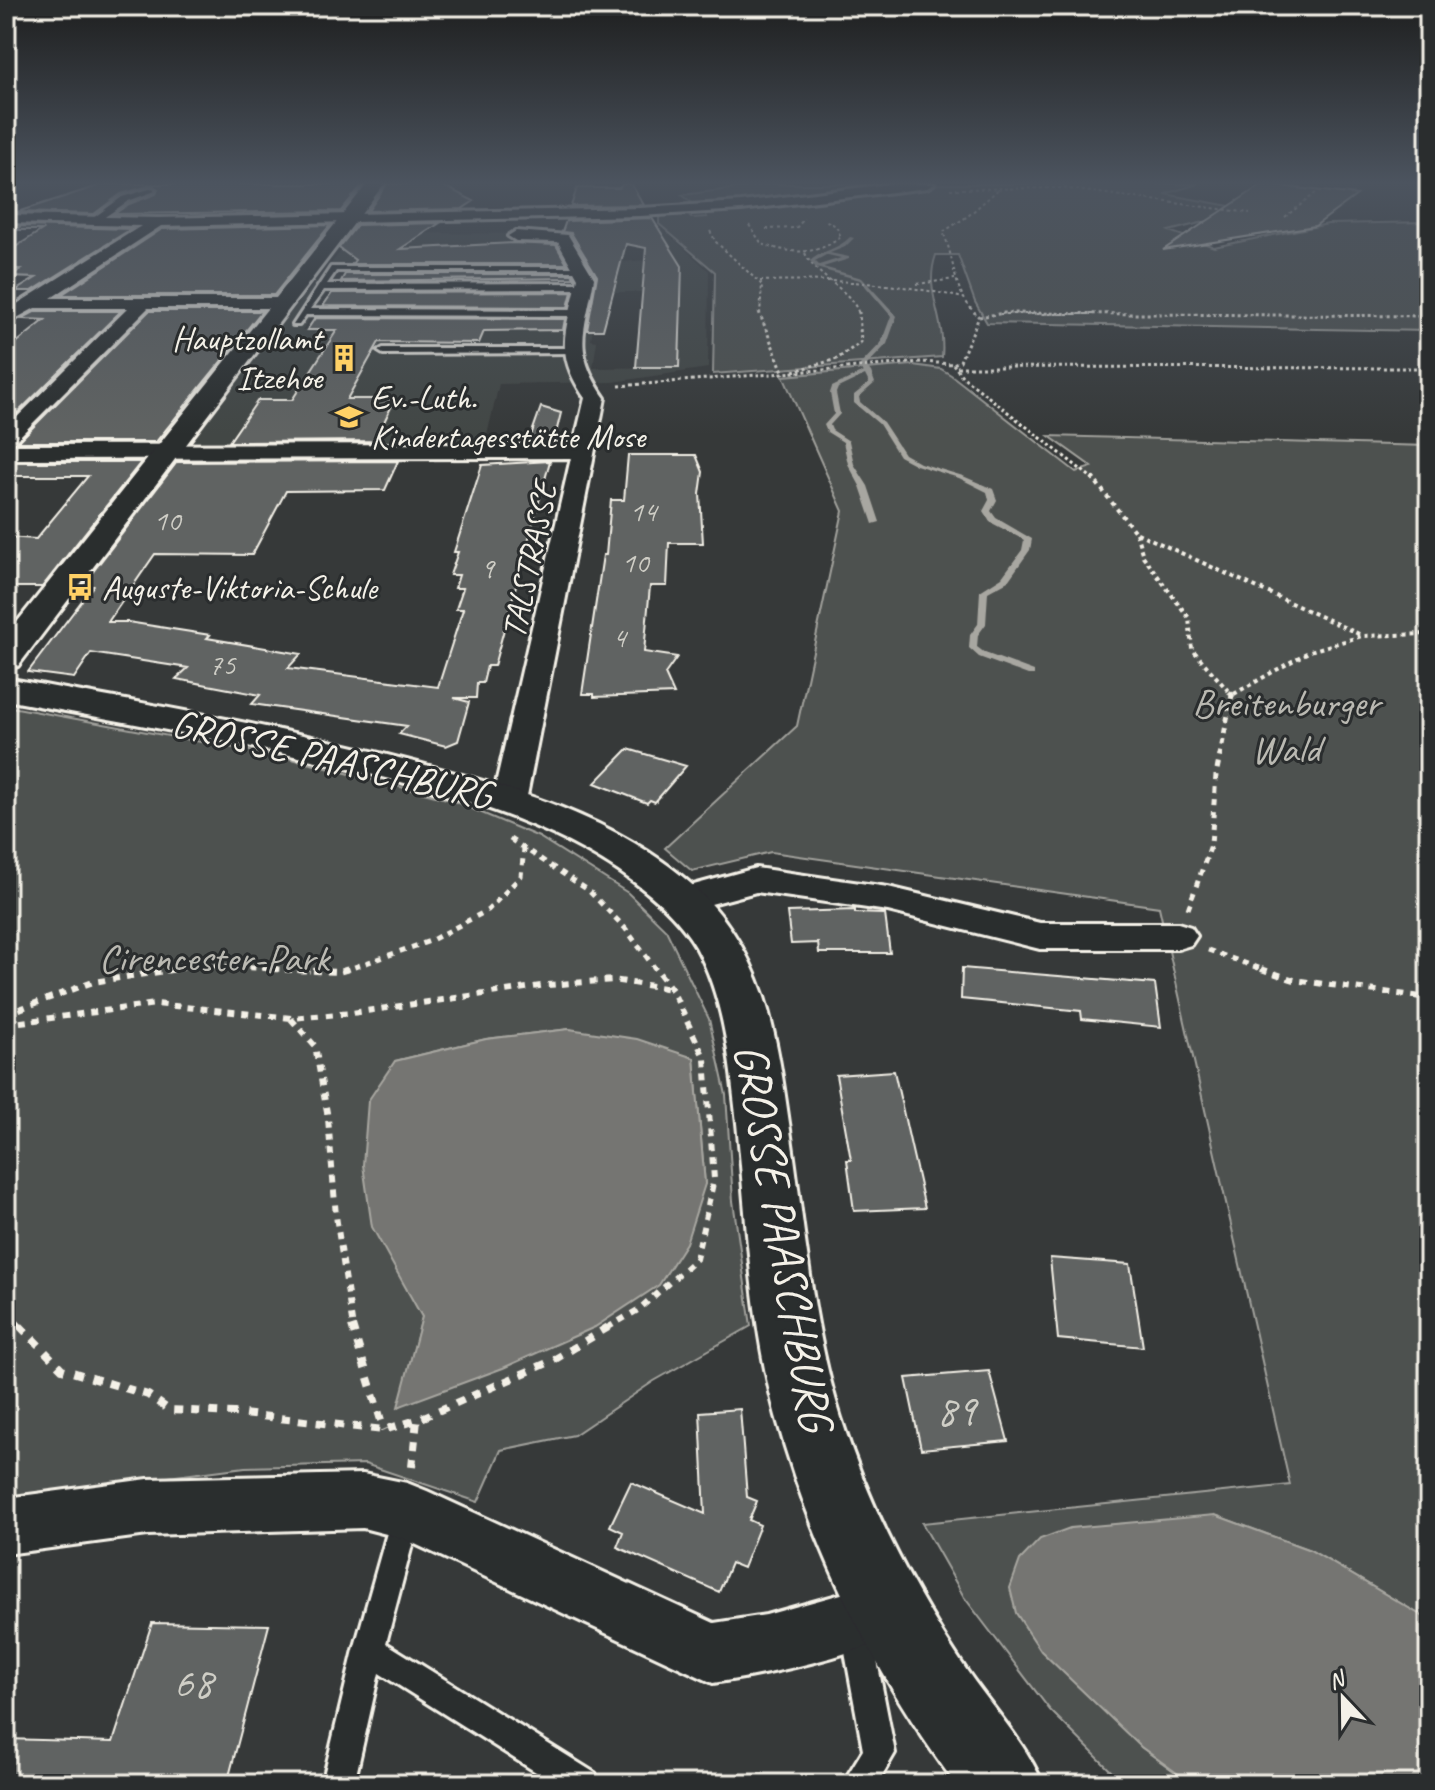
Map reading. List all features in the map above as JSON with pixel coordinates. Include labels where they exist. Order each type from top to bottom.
[{"type":"main road","points":[[6,659],[165,453],[294,313],[319,268]]},
{"type":"main road","name":"GROSSE PAASCHBURG","points":[[6,689],[293,743],[509,801],[603,843],[631,860],[681,900],[714,941],[743,1009],[753,1053],[794,1355],[808,1413],[850,1532],[871,1614],[930,1684],[1004,1784]]},
{"type":"street","points":[[6,319],[87,268]]},
{"type":"street","points":[[572,351],[585,278],[580,268]]},
{"type":"street","points":[[32,303],[143,303],[294,313]]},
{"type":"street","points":[[6,440],[143,303]]},
{"type":"street","name":"TALSTRASSE","points":[[509,801],[595,398],[581,378],[572,351]]},
{"type":"street","points":[[6,452],[585,451]]},
{"type":"street","points":[[681,900],[756,880],[888,899],[1040,936],[1178,936]]},
{"type":"street","points":[[6,1526],[148,1507],[363,1501],[407,1511],[713,1653],[766,1645],[871,1614]]},
{"type":"lane","points":[[294,313],[322,287],[334,269],[585,278]]},
{"type":"lane","points":[[322,287],[585,278]]},
{"type":"lane","points":[[294,313],[580,313]]},
{"type":"lane","points":[[383,351],[572,351]]},
{"type":"lane","points":[[338,1784],[369,1650],[407,1511]]},
{"type":"lane","points":[[858,1784],[879,1753],[871,1614]]},
{"type":"lane","points":[[369,1650],[584,1784]]},
{"type":"path","points":[[745,268],[762,285],[759,312],[784,374]]},
{"type":"path","points":[[784,374],[837,359],[861,342],[859,310],[851,297],[822,280],[812,268]]},
{"type":"path","points":[[951,268],[963,298],[979,317]]},
{"type":"path","points":[[760,281],[822,280],[913,285],[956,279]]},
{"type":"path","points":[[913,285],[963,298]]},
{"type":"path","points":[[979,317],[1004,313],[1429,316]]},
{"type":"path","points":[[955,366],[966,352],[979,317]]},
{"type":"path","points":[[590,389],[922,362],[955,366],[1429,368]]},
{"type":"path","points":[[955,366],[962,376],[1089,474],[1135,532],[1143,556],[1189,618],[1192,649],[1232,695]]},
{"type":"path","points":[[1135,532],[1362,636]]},
{"type":"path","points":[[1429,634],[1362,636],[1310,651],[1232,695],[1216,775],[1211,845],[1178,936],[1294,980],[1429,998]]},
{"type":"path","points":[[6,1014],[93,982],[201,965],[339,972],[430,941],[488,910],[521,876],[524,849],[588,890],[625,928],[672,990],[705,1059],[714,1179],[696,1259],[638,1310],[552,1361],[417,1420],[384,1430],[234,1413],[169,1410],[148,1395],[62,1369],[6,1312]]},
{"type":"path","points":[[6,1024],[156,1004],[291,1018],[352,1013],[547,985],[613,980],[672,990]]},
{"type":"path","points":[[291,1018],[315,1046],[328,1118],[336,1216],[351,1322],[384,1430]]},
{"type":"shaded area","points":[[328,268],[705,268],[709,271],[708,368],[613,382],[499,384],[485,444],[187,445],[227,390]],"holes":[[[338,273],[571,273],[569,282],[332,282]],[[600,292],[681,292],[678,367],[593,368],[597,341],[591,340]],[[326,294],[562,295],[557,308],[527,308],[527,305],[317,307]],[[311,317],[552,317],[553,318],[548,330],[302,330]],[[329,342],[378,342],[361,374],[309,374]]]},
{"type":"shaded area","points":[[569,1029],[637,1039],[694,1058],[705,1184],[686,1243],[659,1285],[595,1327],[503,1368],[398,1407],[422,1317],[372,1227],[363,1165],[368,1101],[395,1061],[486,1039]]},
{"type":"shaded area","points":[[1215,1515],[1310,1550],[1429,1620],[1429,1784],[1192,1784],[1141,1747],[1041,1651],[1016,1613],[1010,1588],[1020,1560],[1040,1539],[1070,1528]]},
{"type":"green space","points":[[710,268],[933,268],[933,293],[941,329],[942,357],[713,374],[715,272]]},
{"type":"green space","points":[[963,268],[1429,268],[1429,331],[987,323],[975,302]]},
{"type":"green space","name":"Breitenburger Wald","points":[[913,365],[941,369],[951,375],[1076,472],[1092,467],[1049,436],[1429,446],[1429,1620],[1310,1550],[1215,1515],[1141,1747],[1192,1784],[1124,1784],[1050,1710],[964,1597],[922,1523],[1290,1485],[1159,907],[771,852],[692,871],[665,848],[797,726],[843,511],[783,376]]},
{"type":"green space","name":"Cirencester-Park","points":[[6,706],[288,758],[451,800],[539,837],[628,893],[666,930],[709,1019],[726,1095],[733,1201],[751,1326],[654,1381],[574,1435],[501,1450],[478,1502],[365,1464],[245,1467],[6,1498]],"holes":[[[569,1029],[694,1058],[705,1184],[399,1407],[422,1317],[395,1061],[486,1039]]]},
{"type":"building","points":[[69,268],[32,291],[15,291],[36,278],[9,277],[21,269],[6,269]]},
{"type":"building","points":[[103,268],[296,268],[274,295],[61,295]]},
{"type":"building","points":[[592,268],[620,268],[603,330],[587,330],[597,276]]},
{"type":"building","points":[[644,268],[682,268],[679,367],[636,367]]},
{"type":"building","points":[[345,274],[572,274],[575,278],[341,281]]},
{"type":"building","points":[[572,292],[568,307],[323,306],[332,293]]},
{"type":"building","points":[[36,311],[121,311],[6,424],[6,351],[45,320],[21,319]]},
{"type":"building","points":[[149,311],[262,311],[156,442],[18,442]]},
{"type":"building","points":[[315,318],[565,319],[563,330],[484,331],[479,343],[379,342],[347,399],[395,399],[375,441],[229,442],[258,400],[292,400],[337,330],[307,330]]},
{"type":"building","points":[[541,407],[561,413],[554,441],[529,441]]},
{"type":"building","points":[[628,455],[696,455],[703,472],[700,494],[703,543],[669,543],[667,586],[650,586],[644,652],[677,657],[665,674],[674,694],[594,697],[594,694],[582,694],[603,555],[606,555],[611,500],[624,500]]},
{"type":"building","points":[[398,461],[385,490],[286,491],[252,555],[155,554],[108,622],[128,622],[210,635],[207,638],[301,654],[288,668],[438,687],[463,609],[456,609],[463,588],[455,588],[459,575],[450,575],[458,552],[454,552],[482,465],[550,461],[494,666],[487,666],[483,683],[477,683],[476,698],[454,698],[469,702],[458,741],[446,746],[399,734],[407,726],[252,704],[260,695],[176,679],[188,668],[91,653],[74,678],[28,672],[93,586],[82,586],[177,462]]},
{"type":"building","points":[[6,462],[141,462],[42,587],[6,587],[6,537],[36,539],[88,476],[6,476]]},
{"type":"building","points":[[628,749],[686,766],[655,802],[650,800],[647,803],[595,783]]},
{"type":"building","points":[[855,910],[855,913],[885,914],[890,953],[819,953],[818,943],[791,944],[787,912]]},
{"type":"building","points":[[962,968],[1155,984],[1161,1027],[1082,1019],[1081,1011],[961,999]]},
{"type":"building","points":[[894,1071],[925,1208],[854,1211],[847,1160],[851,1160],[836,1075]]},
{"type":"building","points":[[1050,1258],[1130,1264],[1143,1347],[1058,1339]]},
{"type":"building","points":[[989,1371],[1008,1441],[921,1449],[906,1378]]},
{"type":"building","points":[[740,1409],[747,1497],[757,1501],[749,1520],[760,1525],[743,1568],[731,1563],[719,1592],[617,1547],[623,1532],[610,1526],[631,1482],[705,1514],[700,1412]]},
{"type":"building","points":[[152,1623],[269,1625],[227,1784],[6,1784],[6,1739],[113,1742]]},
{"type":"waterway","points":[[820,268],[860,279]]},
{"type":"waterway","points":[[862,281],[894,316],[884,344],[863,365]]},
{"type":"waterway","points":[[864,367],[867,373]]},
{"type":"waterway","points":[[867,373],[872,383],[856,396],[857,403],[881,423],[901,455],[990,491],[993,500],[987,511],[993,520],[1028,539],[1026,550],[1005,579],[984,591],[982,624],[974,635],[973,648],[982,655],[1031,673]]},
{"type":"waterway","points":[[867,373],[835,387],[833,393],[837,414],[827,425],[829,431],[846,441],[851,464],[864,486],[876,522]]},
{"type":"place","name":"Hauptzollamt Itzehoe","points":[[344,358]]},
{"type":"place","name":"Ev.-Luth. Kindertagesstätte Mose","points":[[349,417]]},
{"type":"place","name":"Auguste-Viktoria-Schule","points":[[80,587]]}]
